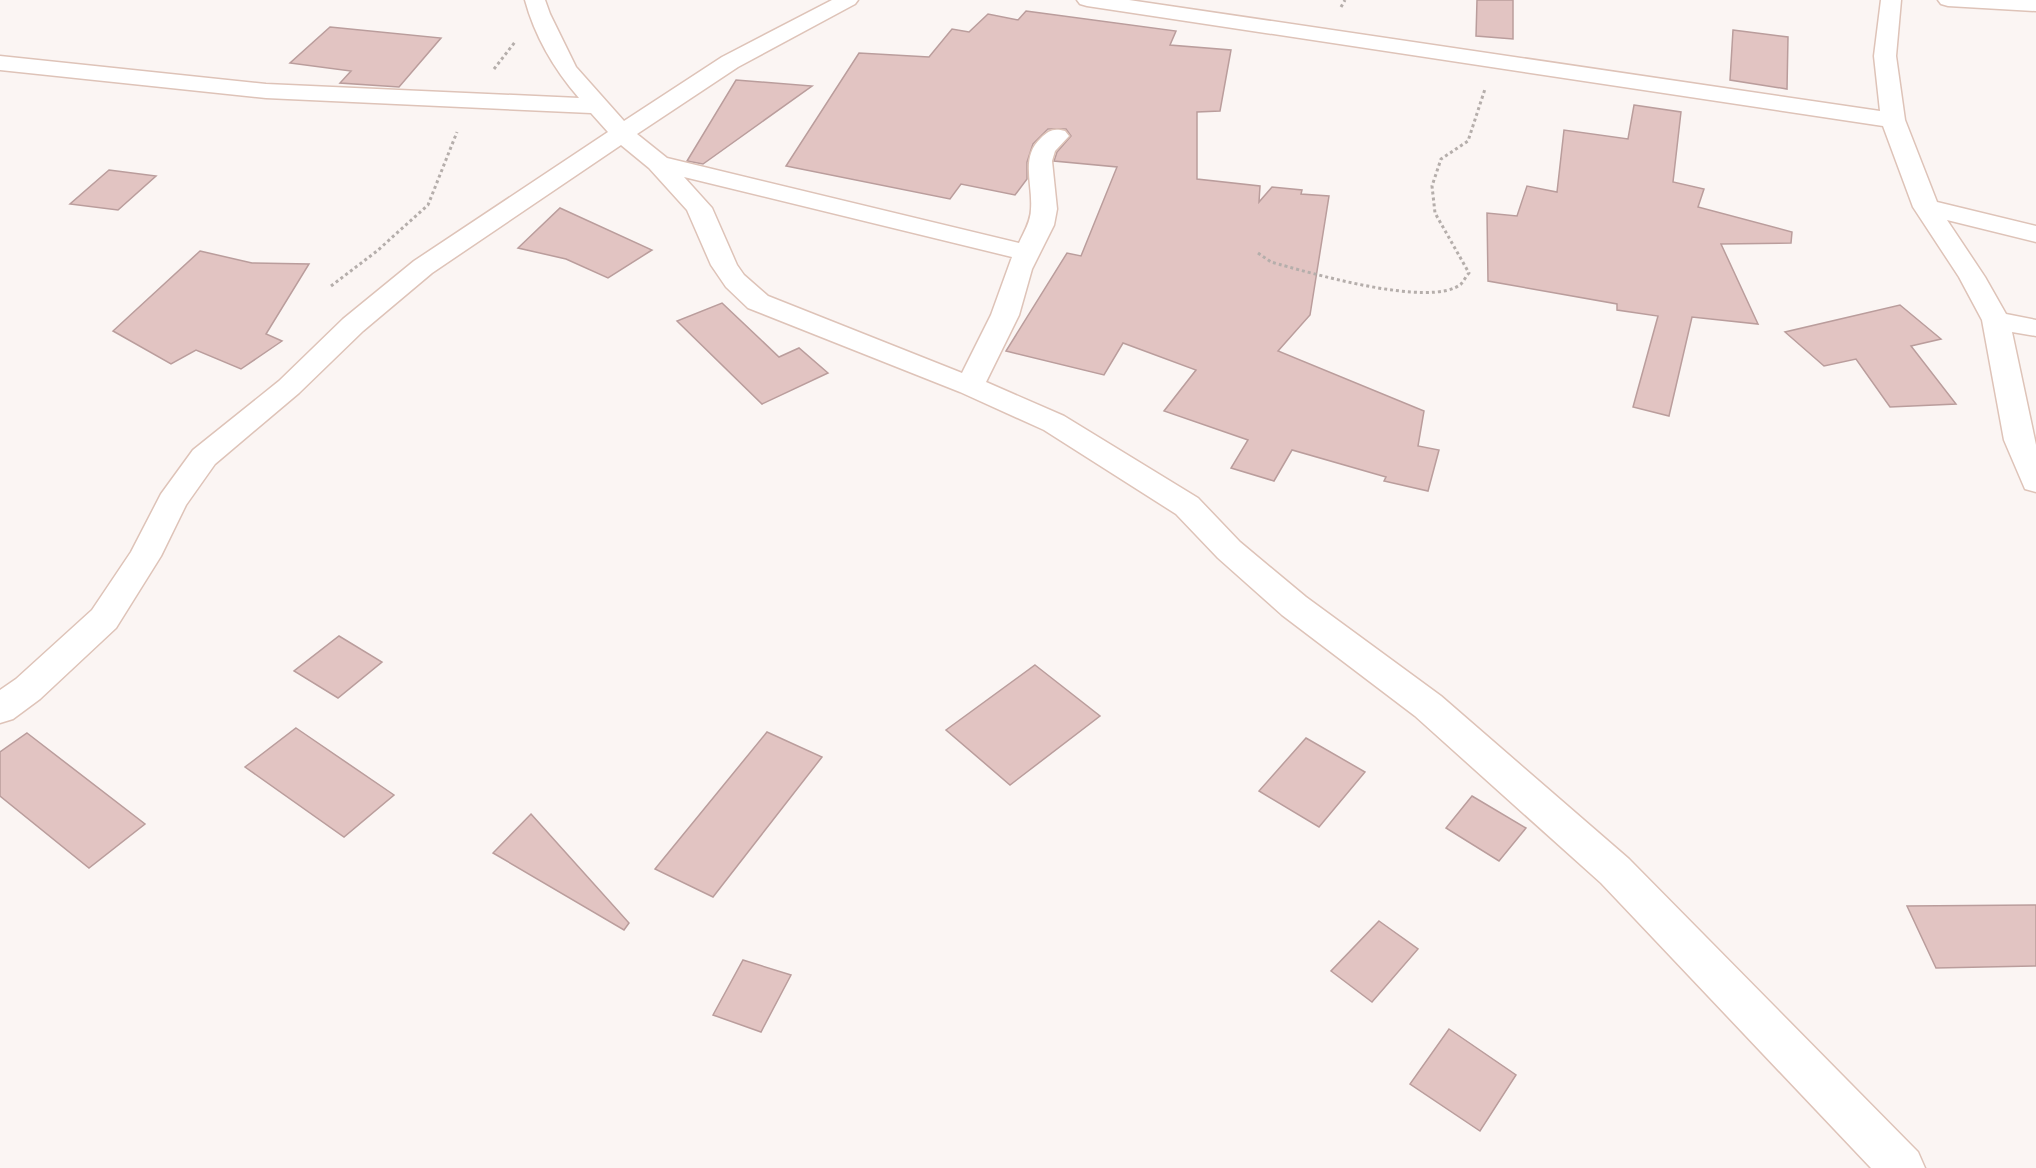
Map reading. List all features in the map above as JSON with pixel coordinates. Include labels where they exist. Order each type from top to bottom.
[{"type":"street","points":[[0,710],[28,689],[104,620],[145,556],[172,502],[204,457],[289,387],[353,325],[423,267],[484,224],[730,62],[848,0]]},
{"type":"street","points":[[1087,0],[1893,120]]},
{"type":"street","points":[[1891,0],[1884,56],[1893,120],[1926,207],[1972,277],[1995,320],[2019,440],[2036,482]]},
{"type":"street","points":[[1948,0],[2036,5]]},
{"type":"street","points":[[537,7],[566,69],[622,134],[658,163],[699,208],[724,265],[735,281],[758,302],[970,386],[1054,423],[1187,506],[1229,550],[1294,606],[1428,706],[1615,871],[1902,1168]]},
{"type":"street","points":[[0,63],[266,91],[599,106]]},
{"type":"street","points":[[970,386],[1005,315],[1026,253],[1041,225],[1044,209],[1040,161],[1044,148],[1057,135]]},
{"type":"street","points":[[658,163],[1026,253]]},
{"type":"street","points":[[1926,207],[2036,234]]},
{"type":"street","points":[[1995,320],[2036,328]]},
{"type":"path","points":[[331,286],[377,252],[428,205],[471,99],[537,7]]},
{"type":"path","points":[[1258,253],[1271,262],[1370,288],[1415,292],[1446,290],[1461,285],[1469,273],[1439,224],[1431,200],[1432,179],[1443,156],[1468,141],[1495,61]]},
{"type":"building","points":[[1477,0],[1513,0],[1513,39],[1476,36]]},
{"type":"building","points":[[1026,11],[1176,31],[1170,45],[1231,50],[1220,111],[1197,112],[1197,179],[1260,186],[1259,202],[1272,187],[1302,190],[1301,194],[1329,196],[1310,315],[1278,351],[1424,411],[1418,446],[1439,450],[1428,491],[1384,481],[1386,477],[1292,450],[1274,481],[1231,468],[1248,440],[1164,411],[1196,370],[1123,343],[1104,375],[1006,351],[1067,253],[1081,256],[1117,167],[1054,161],[1057,152],[1071,136],[1066,129],[1048,129],[1033,144],[1027,162],[1027,179],[1015,195],[961,184],[950,199],[786,166],[859,53],[929,57],[952,29],[969,32],[988,14],[1018,20]]},
{"type":"building","points":[[330,27],[441,38],[399,87],[340,83],[351,71],[290,63]]},
{"type":"building","points":[[1733,30],[1788,37],[1787,89],[1730,80]]},
{"type":"building","points":[[736,80],[812,86],[703,164],[687,161]]},
{"type":"building","points":[[1634,105],[1681,112],[1673,182],[1704,189],[1698,207],[1792,232],[1791,243],[1721,244],[1758,324],[1692,317],[1669,416],[1633,407],[1658,316],[1617,310],[1617,304],[1488,281],[1487,213],[1517,216],[1527,186],[1557,192],[1564,130],[1628,139]]},
{"type":"building","points":[[109,170],[156,176],[118,210],[70,204]]},
{"type":"building","points":[[560,208],[652,250],[608,278],[566,259],[518,248]]},
{"type":"building","points":[[200,251],[252,263],[309,264],[266,334],[282,341],[241,369],[196,350],[171,364],[113,331]]},
{"type":"building","points":[[722,303],[779,357],[799,348],[828,373],[762,404],[677,321]]},
{"type":"building","points":[[1900,305],[1941,339],[1911,346],[1956,404],[1890,407],[1856,359],[1824,366],[1785,332]]},
{"type":"building","points":[[339,636],[382,662],[338,698],[294,671]]},
{"type":"building","points":[[1035,665],[1100,716],[1010,785],[946,730]]},
{"type":"building","points":[[296,728],[394,795],[344,837],[245,767]]},
{"type":"building","points":[[767,732],[822,757],[713,897],[655,869]]},
{"type":"building","points":[[27,733],[145,824],[89,868],[0,796],[0,752]]},
{"type":"building","points":[[1306,738],[1365,772],[1319,827],[1259,791]]},
{"type":"building","points":[[1472,796],[1526,828],[1499,861],[1446,828]]},
{"type":"building","points":[[531,814],[629,923],[624,930],[493,853]]},
{"type":"building","points":[[2036,905],[2036,966],[1936,968],[1907,906]]},
{"type":"building","points":[[1379,921],[1418,949],[1372,1002],[1331,971]]},
{"type":"building","points":[[743,960],[791,975],[761,1032],[713,1015]]},
{"type":"building","points":[[1449,1029],[1516,1075],[1480,1131],[1410,1084]]}]
